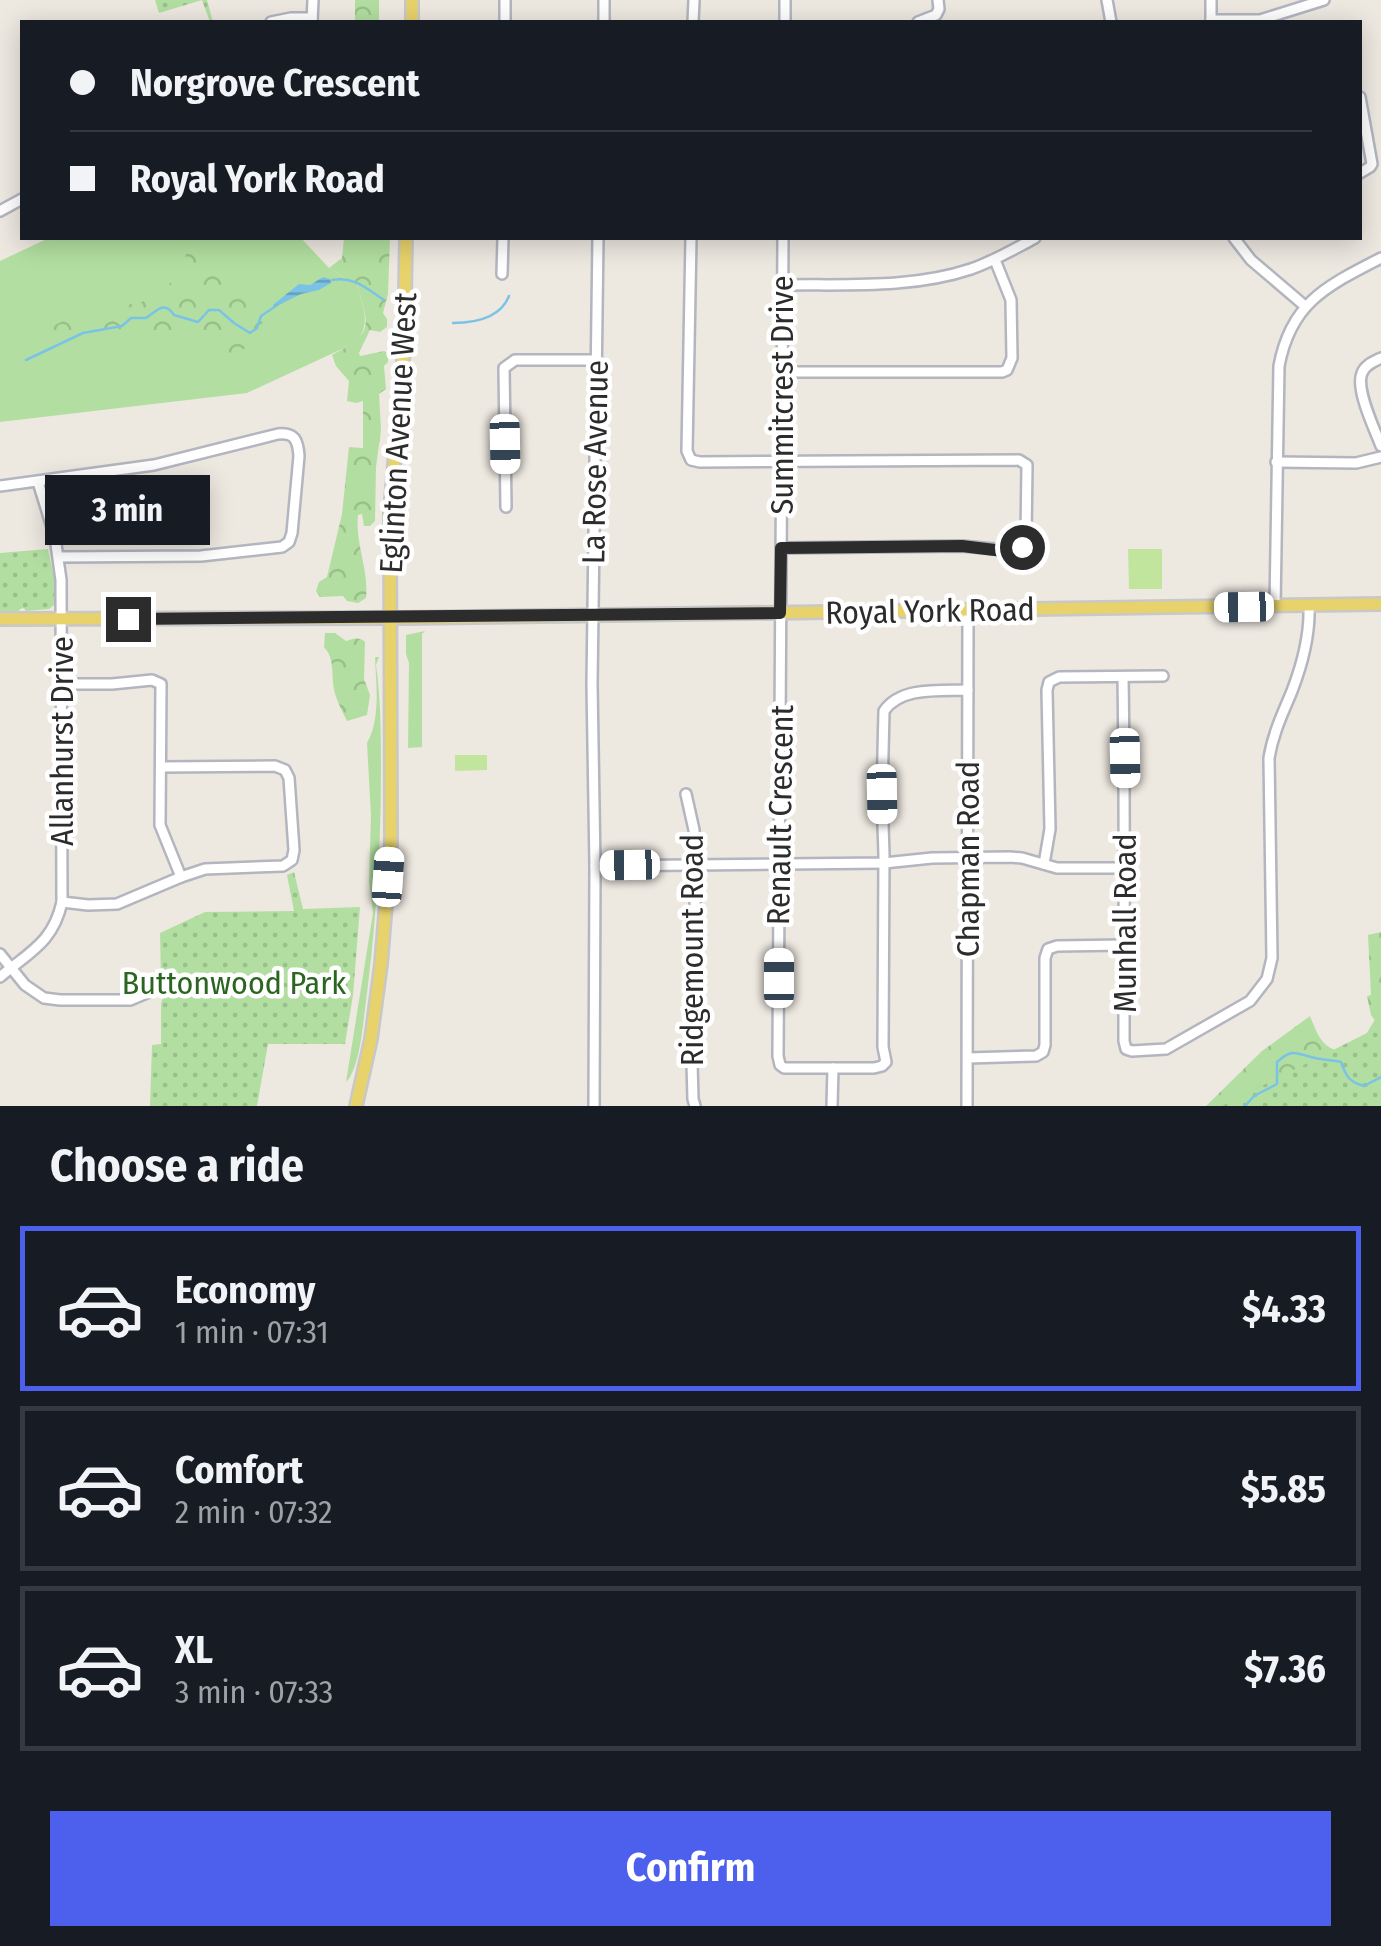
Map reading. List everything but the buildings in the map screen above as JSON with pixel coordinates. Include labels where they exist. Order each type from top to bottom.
[{"type":"main road","name":"Eglinton Avenue West","points":[[356,1106],[372,1028],[391,843],[390,512],[403,362],[406,240]]},
{"type":"main road","name":"Royal York Road","points":[[0,619],[1381,604]]},
{"type":"street","points":[[280,20],[312,20],[313,0]]},
{"type":"street","points":[[923,20],[936,15],[938,0]]},
{"type":"street","points":[[1260,20],[1324,0]]},
{"type":"street","points":[[1362,108],[1372,164],[1362,172]]},
{"type":"street","points":[[502,274],[503,240]]},
{"type":"street","name":"La Rose Avenue","points":[[594,1106],[592,734],[598,240]]},
{"type":"street","points":[[691,240],[691,460],[1019,460],[1026,462],[1028,468],[1026,541],[1016,551],[962,546],[781,548]]},
{"type":"street","name":"Summitcrest Drive","points":[[780,613],[783,240]]},
{"type":"street","points":[[783,285],[908,282],[952,275],[995,260],[1031,240]]},
{"type":"street","points":[[1241,240],[1251,260],[1305,306]]},
{"type":"street","points":[[1275,606],[1276,462],[1283,342],[1305,306],[1334,283],[1381,258]]},
{"type":"street","points":[[782,372],[1006,370],[1012,358],[1011,300],[995,260]]},
{"type":"street","points":[[1381,358],[1366,368],[1360,379],[1381,446]]},
{"type":"street","points":[[506,507],[506,364],[515,360],[596,360]]},
{"type":"street","points":[[0,486],[154,466],[278,434],[290,434],[298,444],[292,533],[289,542],[282,546],[201,556],[59,557]]},
{"type":"street","points":[[1276,462],[1356,463],[1381,457]]},
{"type":"street","name":"Allanhurst Drive","points":[[0,978],[48,937],[62,902],[59,557],[38,482]]},
{"type":"street","name":"Munhall Road","points":[[1123,676],[1126,1049],[1166,1049],[1250,1001],[1268,979],[1272,958],[1268,758],[1298,672],[1310,619],[1309,606]]},
{"type":"street","name":"Chapman Road","points":[[967,1106],[968,611]]},
{"type":"street","name":"Renault Crescent","points":[[780,613],[778,1056],[784,1068],[879,1067],[886,1060],[884,711],[891,703],[919,691],[968,690]]},
{"type":"street","points":[[1044,864],[1050,829],[1047,686],[1059,677],[1163,676]]},
{"type":"street","points":[[62,684],[158,681],[163,688],[160,825],[181,877]]},
{"type":"street","points":[[62,902],[116,904],[211,868],[278,867],[290,863],[294,850],[289,778],[285,770],[275,766],[161,767]]},
{"type":"street","name":"Ridgemount Road","points":[[686,794],[696,864],[692,1063],[696,1106]]},
{"type":"street","points":[[595,866],[884,863],[968,857],[1022,858],[1057,868],[1124,868]]},
{"type":"street","points":[[968,1058],[1036,1056],[1043,1052],[1048,949],[1124,945]]},
{"type":"street","points":[[0,954],[32,991],[56,1000],[130,1000],[148,992]]},
{"type":"street","points":[[832,1068],[832,1106]]},
{"type":"green space","points":[[155,0],[202,0],[159,13]]},
{"type":"green space","points":[[202,0],[207,0],[212,20]]},
{"type":"green space","points":[[355,0],[379,0],[379,20],[355,20]]},
{"type":"green space","points":[[45,240],[303,240],[329,268],[357,285],[365,315],[363,329],[355,343],[247,393],[0,422],[0,261]]},
{"type":"green space","points":[[344,240],[390,240],[388,294],[383,313],[387,327],[380,332],[370,330],[359,353],[360,356],[384,351],[388,353],[388,362],[384,366],[386,389],[379,394],[381,430],[375,521],[364,526],[362,514],[358,515],[366,598],[358,603],[343,596],[320,597],[316,591],[319,582],[327,577],[342,514],[349,447],[363,448],[363,401],[347,401],[349,381],[332,355],[361,335],[366,320],[357,285],[329,268],[342,258]]},
{"type":"green space","points":[[189,249],[224,257],[229,279],[250,280],[263,312],[255,345],[229,354],[130,328],[99,332],[58,346],[47,346],[38,335],[88,311],[133,304],[158,295],[172,280]]},
{"type":"green space","points":[[48,549],[54,605],[49,609],[24,608],[17,614],[0,615],[0,553]]},
{"type":"green space","points":[[1128,549],[1162,549],[1162,589],[1129,589]]},
{"type":"green space","points":[[425,631],[422,747],[408,748],[406,635]]},
{"type":"green space","points":[[325,633],[335,633],[346,641],[365,642],[364,679],[370,695],[367,715],[347,721],[335,692],[331,661],[324,647]]},
{"type":"green space","points":[[375,657],[379,657],[376,665],[381,746],[377,895],[361,1042],[354,1070],[346,1082],[373,913],[367,743],[376,712]]},
{"type":"green space","points":[[455,755],[487,755],[487,770],[455,771]]},
{"type":"green space","name":"Buttonwood Park","points":[[294,872],[303,909],[360,907],[345,1044],[268,1044],[257,1106],[150,1106],[152,1045],[161,1044],[161,1003],[165,993],[160,933],[205,912],[294,911],[287,875]]},
{"type":"green space","points":[[1381,932],[1381,1029],[1371,1015],[1367,996],[1371,995],[1368,935]]},
{"type":"green space","points":[[1381,1009],[1381,1106],[1222,1106],[1367,1033]]},
{"type":"green space","points":[[1310,1016],[1319,1037],[1329,1047],[1366,1056],[1381,1106],[1206,1106],[1262,1051]]},
{"type":"water","points":[[323,277],[331,283],[273,308],[299,284],[310,285]]},
{"type":"waterway","points":[[332,280],[354,282],[384,300]]},
{"type":"waterway","points":[[453,323],[493,315],[509,296]]},
{"type":"waterway","points":[[26,360],[83,333],[122,326],[131,318],[146,318],[164,308],[198,322],[209,310],[219,310],[250,333],[257,328],[261,316],[276,306]]},
{"type":"waterway","points":[[1245,1106],[1254,1096],[1277,1084],[1277,1062],[1291,1053],[1341,1062],[1349,1078],[1364,1086],[1381,1077]]},
{"type":"route","points":[[128,619],[780,613],[781,548],[962,546],[1011,552],[1022,547]]}]
